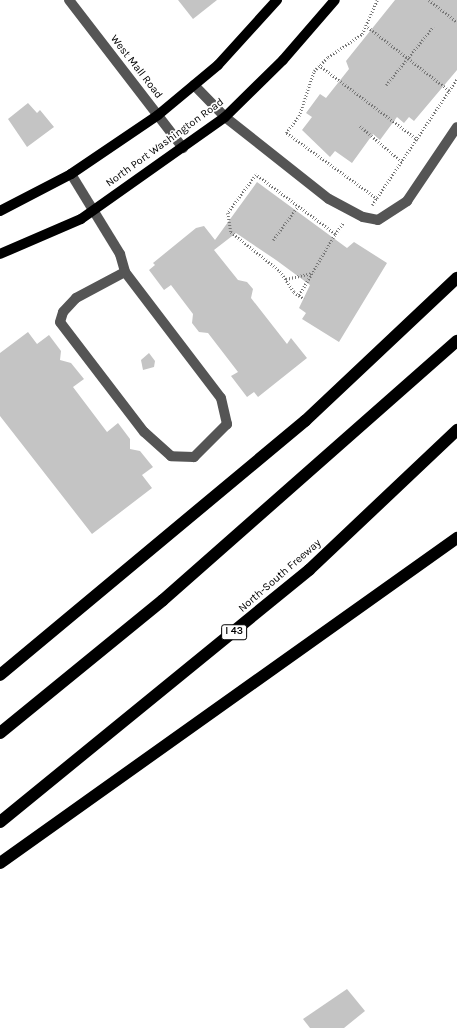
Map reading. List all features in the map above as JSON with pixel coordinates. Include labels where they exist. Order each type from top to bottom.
[{"type":"highway","points":[[0,675],[305,421],[457,278]]},
{"type":"highway","points":[[0,733],[163,600],[457,341]]},
{"type":"highway","name":"North-South Freeway","points":[[0,822],[309,570],[457,430]]},
{"type":"highway","points":[[0,863],[457,538]]},
{"type":"main road","points":[[0,211],[71,174],[158,115],[218,65],[277,0]]},
{"type":"main road","name":"North Port Washington Road","points":[[0,254],[94,210],[184,148],[224,117],[283,60],[335,0]]},
{"type":"street","name":"West Mall Road","points":[[69,0],[184,148]]},
{"type":"street","points":[[194,85],[224,117],[329,199],[363,217],[378,220],[407,201],[457,127]]},
{"type":"street","points":[[71,174],[120,254],[125,272],[221,398],[227,424],[194,457],[171,456],[144,432],[60,322],[63,312],[76,298],[125,272]]},
{"type":"path","points":[[377,0],[368,27],[319,65],[307,84],[299,116],[286,133],[377,199]]},
{"type":"path","points":[[429,0],[457,22]]},
{"type":"path","points":[[368,27],[450,91]]},
{"type":"path","points":[[386,85],[433,27]]},
{"type":"path","points":[[319,65],[418,140]]},
{"type":"path","points":[[363,217],[418,140],[457,79]]},
{"type":"path","points":[[360,126],[402,162]]},
{"type":"path","points":[[299,296],[336,234],[256,175],[228,213],[231,232],[280,271],[299,296],[304,299]]},
{"type":"path","points":[[273,240],[298,206]]},
{"type":"path","points":[[286,279],[313,273]]},
{"type":"building","points":[[178,0],[217,0],[193,19]]},
{"type":"building","points":[[395,0],[457,0],[457,70],[414,121],[409,117],[404,123],[397,117],[380,140],[373,134],[352,163],[335,151],[330,157],[302,130],[312,117],[306,113],[320,94],[326,98],[349,69],[346,61]]},
{"type":"building","points":[[28,103],[37,113],[40,110],[54,127],[27,147],[8,119]]},
{"type":"building","points":[[257,182],[347,248],[354,242],[387,263],[339,342],[302,319],[306,313],[299,308],[310,285],[236,233],[214,250],[238,280],[247,282],[253,289],[251,298],[287,344],[291,338],[307,358],[258,397],[254,392],[247,397],[231,376],[238,372],[208,333],[199,332],[192,323],[193,314],[171,285],[164,290],[149,270],[155,265],[153,263],[196,228],[204,226],[215,240]]},
{"type":"building","points":[[28,332],[37,344],[49,335],[61,351],[60,360],[71,363],[84,379],[73,387],[107,432],[118,423],[130,439],[130,449],[140,451],[153,467],[142,475],[152,488],[92,534],[0,416],[0,353]]},
{"type":"building","points":[[149,353],[155,361],[154,367],[143,370],[141,360]]},
{"type":"building","points":[[347,989],[365,1011],[344,1028],[310,1028],[303,1019]]}]
